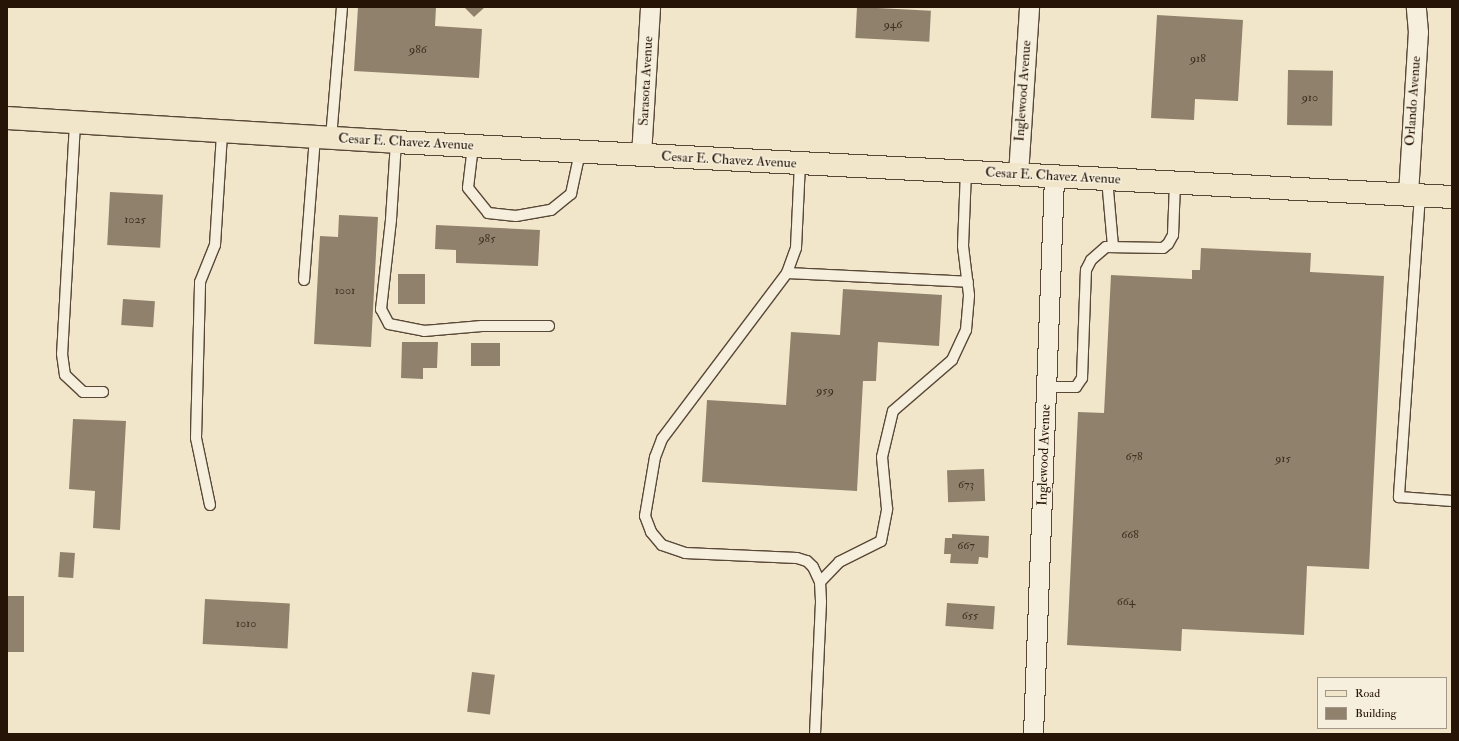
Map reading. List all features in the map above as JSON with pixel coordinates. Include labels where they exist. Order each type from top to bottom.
[{"type":"main road","name":"Cesar E. Chavez Avenue","points":[[7,118],[641,156],[1452,197]]},
{"type":"street","name":"Sarasota Avenue","points":[[641,156],[650,7]]},
{"type":"street","name":"Inglewood Avenue","points":[[1018,174],[1029,7]]},
{"type":"street","name":"Orlando Avenue","points":[[1414,195],[1418,32],[1416,7]]},
{"type":"street","name":"Inglewood Avenue","points":[[1033,734],[1054,176]]},
{"type":"lane","points":[[304,280],[342,7]]},
{"type":"lane","points":[[75,123],[62,354],[65,375],[83,392],[103,392]]},
{"type":"lane","points":[[210,505],[196,438],[200,282],[215,245],[222,132]]},
{"type":"lane","points":[[396,142],[391,220],[380,309],[389,324],[424,331],[482,326],[549,326]]},
{"type":"lane","points":[[473,146],[468,188],[488,213],[516,216],[551,210],[571,194],[580,152]]},
{"type":"lane","points":[[800,163],[796,248],[787,273],[662,439],[654,457],[645,516],[651,532],[662,545],[685,553],[797,558],[807,561],[813,567],[820,582],[815,734]]},
{"type":"lane","points":[[820,582],[839,562],[881,541],[887,509],[882,457],[893,410],[952,360],[966,330],[969,295],[962,246],[966,172]]},
{"type":"lane","points":[[1108,179],[1113,246]]},
{"type":"lane","points":[[1046,388],[1080,384],[1082,378],[1086,270],[1099,251],[1113,246],[1163,248],[1168,244],[1173,235],[1175,182]]},
{"type":"lane","points":[[1414,195],[1399,497],[1452,501]]},
{"type":"lane","points":[[787,273],[968,282]]},
{"type":"building","points":[[358,7],[436,7],[435,26],[482,29],[479,78],[354,71]]},
{"type":"building","points":[[464,7],[485,7],[474,17]]},
{"type":"building","points":[[857,7],[931,11],[929,42],[855,38]]},
{"type":"building","points":[[1157,15],[1243,20],[1238,101],[1195,99],[1194,120],[1151,118]]},
{"type":"building","points":[[1288,70],[1333,71],[1332,126],[1287,125]]},
{"type":"building","points":[[110,192],[163,195],[160,248],[107,245]]},
{"type":"building","points":[[339,215],[378,217],[371,347],[314,344],[320,236],[338,237]]},
{"type":"building","points":[[436,225],[540,230],[538,266],[456,263],[456,250],[435,249]]},
{"type":"building","points":[[1201,248],[1311,253],[1310,272],[1384,276],[1369,569],[1307,566],[1304,635],[1182,629],[1181,651],[1067,645],[1078,412],[1104,413],[1111,275],[1192,279],[1192,270],[1200,270]]},
{"type":"building","points":[[398,274],[425,274],[425,304],[398,304]]},
{"type":"building","points":[[843,289],[942,295],[939,346],[878,342],[876,381],[863,381],[857,491],[702,482],[707,400],[786,405],[791,332],[840,335]]},
{"type":"building","points":[[123,299],[155,301],[153,327],[121,325]]},
{"type":"building","points":[[402,342],[438,342],[437,368],[423,368],[423,379],[401,378]]},
{"type":"building","points":[[471,343],[500,343],[500,366],[471,366]]},
{"type":"building","points":[[73,419],[126,421],[120,530],[93,528],[95,491],[69,489]]},
{"type":"building","points":[[984,469],[985,501],[948,502],[947,470]]},
{"type":"building","points":[[952,534],[989,536],[988,558],[979,557],[978,564],[950,563],[951,554],[944,554],[945,538],[952,538]]},
{"type":"building","points":[[60,552],[75,553],[73,578],[58,577]]},
{"type":"building","points":[[7,596],[24,596],[24,652],[7,652]]},
{"type":"building","points":[[205,599],[290,603],[288,648],[203,644]]},
{"type":"building","points":[[947,603],[995,606],[993,629],[945,626]]},
{"type":"building","points":[[472,672],[495,675],[490,715],[467,712]]}]
